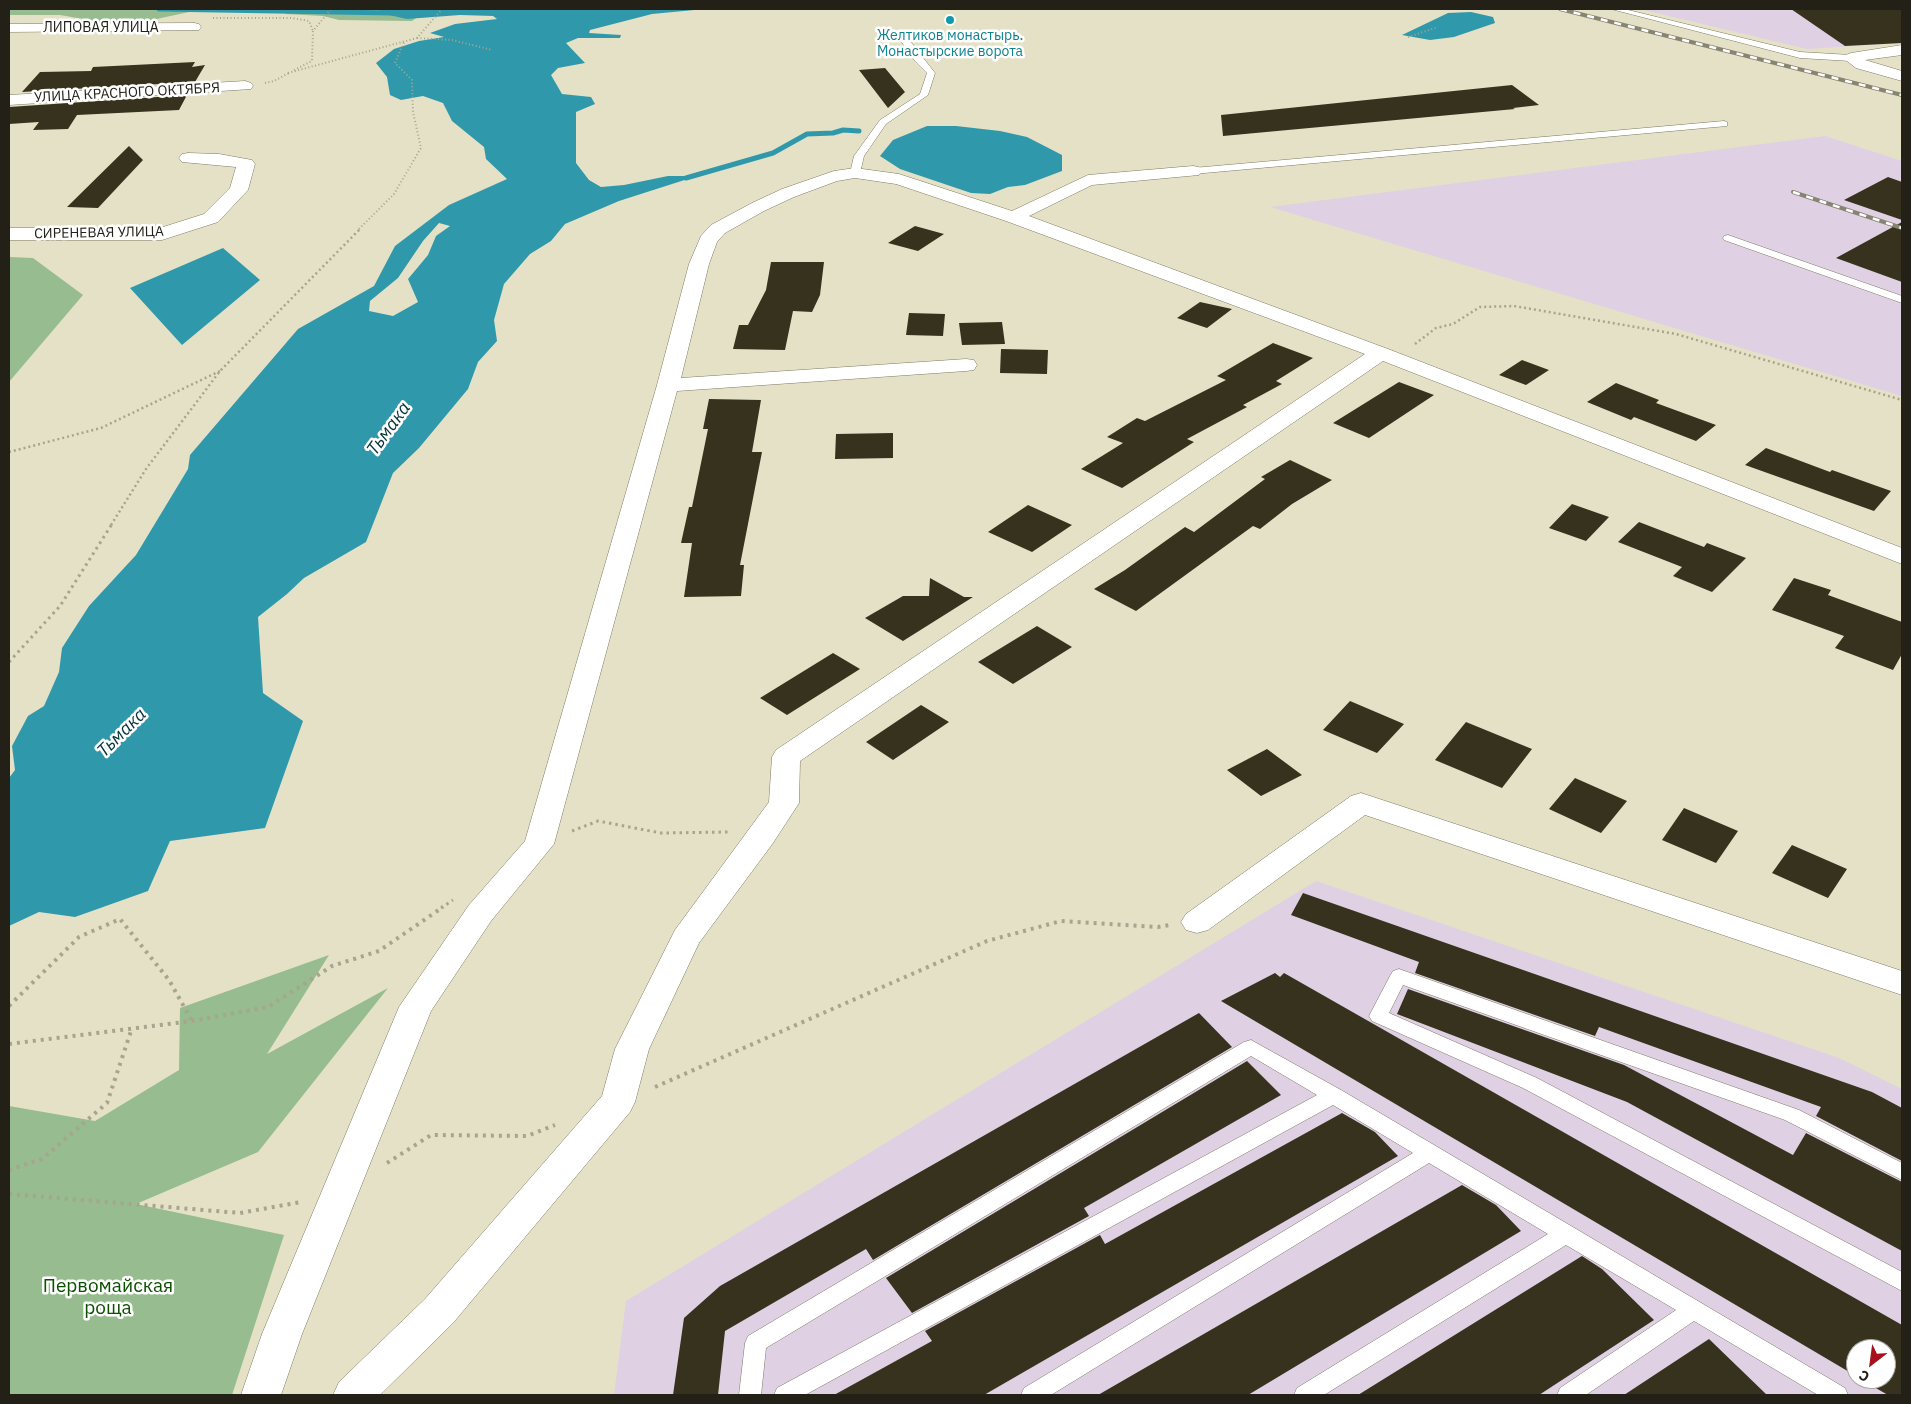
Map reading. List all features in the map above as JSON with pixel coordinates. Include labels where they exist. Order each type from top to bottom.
[{"type":"street","name":"ЛИПОВАЯ УЛИЦА","points":[[9,28],[194,27]]},
{"type":"street","points":[[1851,58],[1883,51],[1902,50]]},
{"type":"street","points":[[1851,58],[1862,64],[1902,76]]},
{"type":"street","name":"УЛИЦА КРАСНОГО ОКТЯБРЯ","points":[[9,100],[244,86]]},
{"type":"street","name":"СИРЕНЕВАЯ УЛИЦА","points":[[9,234],[162,234],[211,218],[239,190],[246,164],[220,159],[188,158]]},
{"type":"street","points":[[1013,217],[1088,180],[1193,171]]},
{"type":"street","points":[[261,1395],[282,1334],[337,1196],[416,1007],[480,912],[539,844],[668,385],[699,264],[708,240],[718,229],[788,193],[834,176],[855,173],[899,179],[1013,217],[1381,352],[1902,558]]},
{"type":"street","points":[[353,1395],[439,1311],[618,1102],[632,1049],[686,938],[784,802],[786,757],[1381,352]]},
{"type":"street","points":[[668,385],[966,366]]},
{"type":"street","points":[[1198,922],[1361,803],[1902,983]]},
{"type":"lane","points":[[1615,9],[1800,55],[1851,58]]},
{"type":"lane","points":[[855,173],[858,156],[883,122],[924,95],[931,73],[900,34]]},
{"type":"lane","points":[[1193,171],[1724,124]]},
{"type":"lane","points":[[1728,238],[1902,300]]},
{"type":"lane","points":[[1902,1172],[1792,1115],[1399,976],[1378,1016],[1530,1083],[1902,1282]]},
{"type":"lane","points":[[750,1395],[756,1343],[1251,1046],[1836,1395]]},
{"type":"lane","points":[[785,1395],[1334,1096]]},
{"type":"lane","points":[[1032,1395],[1430,1152]]},
{"type":"lane","points":[[1305,1395],[1566,1234]]},
{"type":"lane","points":[[1568,1395],[1694,1310]]},
{"type":"path","points":[[313,31],[331,9]]},
{"type":"path","points":[[417,38],[442,9]]},
{"type":"path","points":[[213,18],[292,18],[309,22],[313,31],[312,61],[274,81],[244,86]]},
{"type":"path","points":[[1408,37],[1438,27]]},
{"type":"path","points":[[288,73],[417,38],[452,40],[492,50]]},
{"type":"path","points":[[9,662],[60,606],[146,469],[220,371],[394,194],[421,148],[413,112],[412,80],[395,63],[404,42]]},
{"type":"path","points":[[1381,352],[1408,350],[1436,328],[1453,324],[1480,307],[1514,306],[1676,334],[1902,400]]},
{"type":"path","points":[[9,452],[101,428],[220,371]]},
{"type":"path","points":[[539,844],[598,821],[661,833],[733,832],[772,820]]},
{"type":"path","points":[[9,1044],[192,1021],[268,1007],[332,966],[379,951],[456,898]]},
{"type":"path","points":[[9,1006],[78,937],[120,919],[169,980],[192,1021]]},
{"type":"path","points":[[618,1102],[987,941],[1061,921],[1158,927],[1198,922]]},
{"type":"path","points":[[9,1170],[42,1159],[107,1103],[132,1028]]},
{"type":"path","points":[[384,1166],[431,1135],[527,1136],[564,1122]]},
{"type":"path","points":[[9,1194],[240,1213],[337,1196]]},
{"type":"shaded area","points":[[1640,9],[1902,9],[1902,43],[1807,49]]},
{"type":"shaded area","points":[[1825,136],[1902,161],[1902,396],[1270,207]]},
{"type":"shaded area","points":[[1316,881],[1839,1058],[1902,1089],[1902,1395],[614,1395],[626,1301]]},
{"type":"green space","points":[[9,9],[203,9],[124,26],[60,15],[9,15]]},
{"type":"green space","points":[[280,9],[524,9],[423,13],[412,21],[339,20],[323,16],[285,14],[294,10]]},
{"type":"green space","points":[[9,257],[33,258],[83,295],[9,382]]},
{"type":"green space","name":"Первомайская роща","points":[[329,955],[267,1054],[388,988],[258,1152],[136,1204],[284,1235],[232,1395],[9,1395],[9,1106],[95,1121],[179,1070],[180,1008]]},
{"type":"water","name":"Тьмака","points":[[705,9],[652,14],[590,30],[589,33],[621,35],[620,38],[578,38],[566,43],[585,63],[558,68],[551,75],[562,94],[591,97],[595,104],[576,112],[576,163],[589,180],[601,187],[624,185],[668,176],[697,176],[619,201],[565,224],[551,241],[530,254],[504,284],[494,320],[497,341],[478,362],[468,389],[419,448],[393,473],[366,542],[304,578],[258,617],[263,693],[303,721],[265,828],[170,841],[148,891],[75,917],[39,912],[9,926],[9,778],[15,770],[12,746],[28,716],[44,706],[59,672],[62,648],[89,606],[136,555],[188,469],[190,455],[298,329],[374,286],[395,246],[449,205],[507,179],[486,159],[484,147],[452,121],[443,103],[423,96],[401,100],[390,95],[387,77],[376,63],[394,49],[419,41],[444,37],[430,33],[455,24],[497,19],[493,16],[460,15],[407,19],[389,15],[379,10]],"holes":[[[439,223],[450,226],[436,236],[428,255],[408,279],[418,302],[393,316],[369,311],[370,301],[398,278],[423,241]]]},
{"type":"water","points":[[1471,12],[1493,17],[1495,23],[1454,37],[1430,40],[1402,35],[1448,13]]},
{"type":"water","points":[[927,126],[956,126],[1000,131],[1027,137],[1062,155],[1062,171],[1025,185],[1008,187],[990,194],[971,193],[900,169],[880,156],[893,140]]},
{"type":"water","points":[[223,248],[260,280],[182,345],[130,288]]},
{"type":"building","points":[[1791,9],[1902,9],[1902,43],[1845,46]]},
{"type":"building","points":[[195,62],[192,67],[205,65],[195,82],[22,92],[40,72],[91,71],[93,67]]},
{"type":"building","points":[[885,68],[905,92],[888,108],[859,70]]},
{"type":"building","points":[[1512,85],[1539,105],[1513,108],[1515,109],[1223,136],[1221,115]]},
{"type":"building","points":[[187,95],[179,110],[77,115],[68,129],[33,130],[39,122],[9,124],[9,107]]},
{"type":"building","points":[[129,146],[143,160],[98,208],[67,207]]},
{"type":"building","points":[[1888,177],[1902,182],[1902,220],[1844,200]]},
{"type":"building","points":[[1902,222],[1902,282],[1836,258]]},
{"type":"building","points":[[915,226],[944,234],[918,251],[888,243]]},
{"type":"building","points":[[771,262],[824,262],[820,295],[812,312],[793,311],[785,350],[733,349],[739,325],[748,325],[766,290]]},
{"type":"building","points":[[1200,302],[1232,309],[1207,328],[1177,318]]},
{"type":"building","points":[[909,313],[945,314],[943,336],[906,335]]},
{"type":"building","points":[[1002,322],[1005,344],[962,345],[959,323]]},
{"type":"building","points":[[1273,343],[1313,358],[1276,381],[1282,384],[1243,405],[1247,407],[1187,439],[1194,442],[1122,488],[1081,469],[1123,443],[1107,437],[1137,418],[1145,421],[1226,380],[1217,376]]},
{"type":"building","points":[[1001,349],[1048,350],[1047,374],[1000,373]]},
{"type":"building","points":[[1522,360],[1549,370],[1526,385],[1499,375]]},
{"type":"building","points":[[1399,382],[1434,395],[1369,438],[1333,423]]},
{"type":"building","points":[[1616,383],[1659,400],[1656,403],[1716,425],[1696,441],[1634,417],[1631,420],[1587,402]]},
{"type":"building","points":[[709,399],[761,400],[752,452],[762,452],[740,565],[744,565],[741,596],[684,597],[692,543],[681,543],[689,507],[692,507],[708,429],[703,429]]},
{"type":"building","points":[[893,433],[893,458],[835,459],[836,434]]},
{"type":"building","points":[[1766,448],[1830,472],[1832,470],[1891,491],[1874,511],[1745,465]]},
{"type":"building","points":[[1290,460],[1332,480],[1292,504],[1260,529],[1253,526],[1136,611],[1094,589],[1125,570],[1185,527],[1194,532],[1265,479],[1261,477]]},
{"type":"building","points":[[1572,504],[1609,517],[1586,541],[1549,528]]},
{"type":"building","points":[[1028,505],[1072,525],[1032,552],[988,532]]},
{"type":"building","points":[[1639,522],[1704,547],[1707,543],[1746,558],[1712,592],[1673,576],[1682,567],[1618,542]]},
{"type":"building","points":[[930,578],[964,597],[973,597],[903,641],[865,618],[903,596],[929,596]]},
{"type":"building","points":[[1794,578],[1831,590],[1828,595],[1902,622],[1902,654],[1893,670],[1835,648],[1844,636],[1772,610]]},
{"type":"building","points":[[1037,626],[1072,647],[1013,684],[978,662]]},
{"type":"building","points":[[833,653],[860,669],[787,715],[760,698]]},
{"type":"building","points":[[1350,701],[1404,724],[1377,753],[1323,730]]},
{"type":"building","points":[[921,705],[949,722],[893,760],[866,742]]},
{"type":"building","points":[[1466,722],[1532,749],[1502,788],[1435,760]]},
{"type":"building","points":[[1267,749],[1302,775],[1261,796],[1227,770]]},
{"type":"building","points":[[1575,778],[1627,801],[1601,833],[1549,809]]},
{"type":"building","points":[[1684,808],[1738,831],[1716,863],[1662,840]]},
{"type":"building","points":[[1792,845],[1847,869],[1828,898],[1772,873]]},
{"type":"building","points":[[1303,893],[1872,1092],[1902,1108],[1902,1161],[1816,1116],[1821,1107],[1599,1027],[1595,1036],[1415,973],[1419,962],[1291,915]]},
{"type":"building","points":[[1275,973],[1280,977],[1284,973],[1902,1325],[1902,1395],[1888,1395],[1878,1389],[1896,1389],[1896,1339],[1846,1339],[1846,1370],[1221,1001]]},
{"type":"building","points":[[1408,989],[1624,1065],[1793,1155],[1806,1133],[1902,1182],[1902,1251],[1627,1102],[1397,1014]]},
{"type":"building","points":[[1199,1013],[1232,1047],[873,1260],[866,1249],[725,1331],[718,1395],[673,1395],[684,1318],[720,1286]]},
{"type":"building","points":[[1247,1061],[1281,1095],[1084,1208],[1089,1216],[912,1313],[886,1278]]},
{"type":"building","points":[[1342,1113],[1375,1132],[1398,1156],[984,1395],[834,1395],[932,1341],[925,1331],[1100,1235],[1105,1244]]},
{"type":"building","points":[[1462,1185],[1496,1205],[1521,1231],[1248,1395],[1098,1395]]},
{"type":"building","points":[[1582,1256],[1602,1269],[1654,1320],[1539,1395],[1358,1395]]},
{"type":"building","points":[[1709,1339],[1767,1395],[1624,1395]]},
{"type":"waterway","points":[[159,9],[394,13]]},
{"type":"waterway","points":[[686,178],[773,153],[807,134],[833,133],[843,130],[859,131]]},
{"type":"railway","points":[[1560,9],[1902,95]]},
{"type":"railway","points":[[1793,192],[1902,228]]},
{"type":"place","name":"Желтиков монастырь. Монастырские ворота","points":[[950,20]]}]
